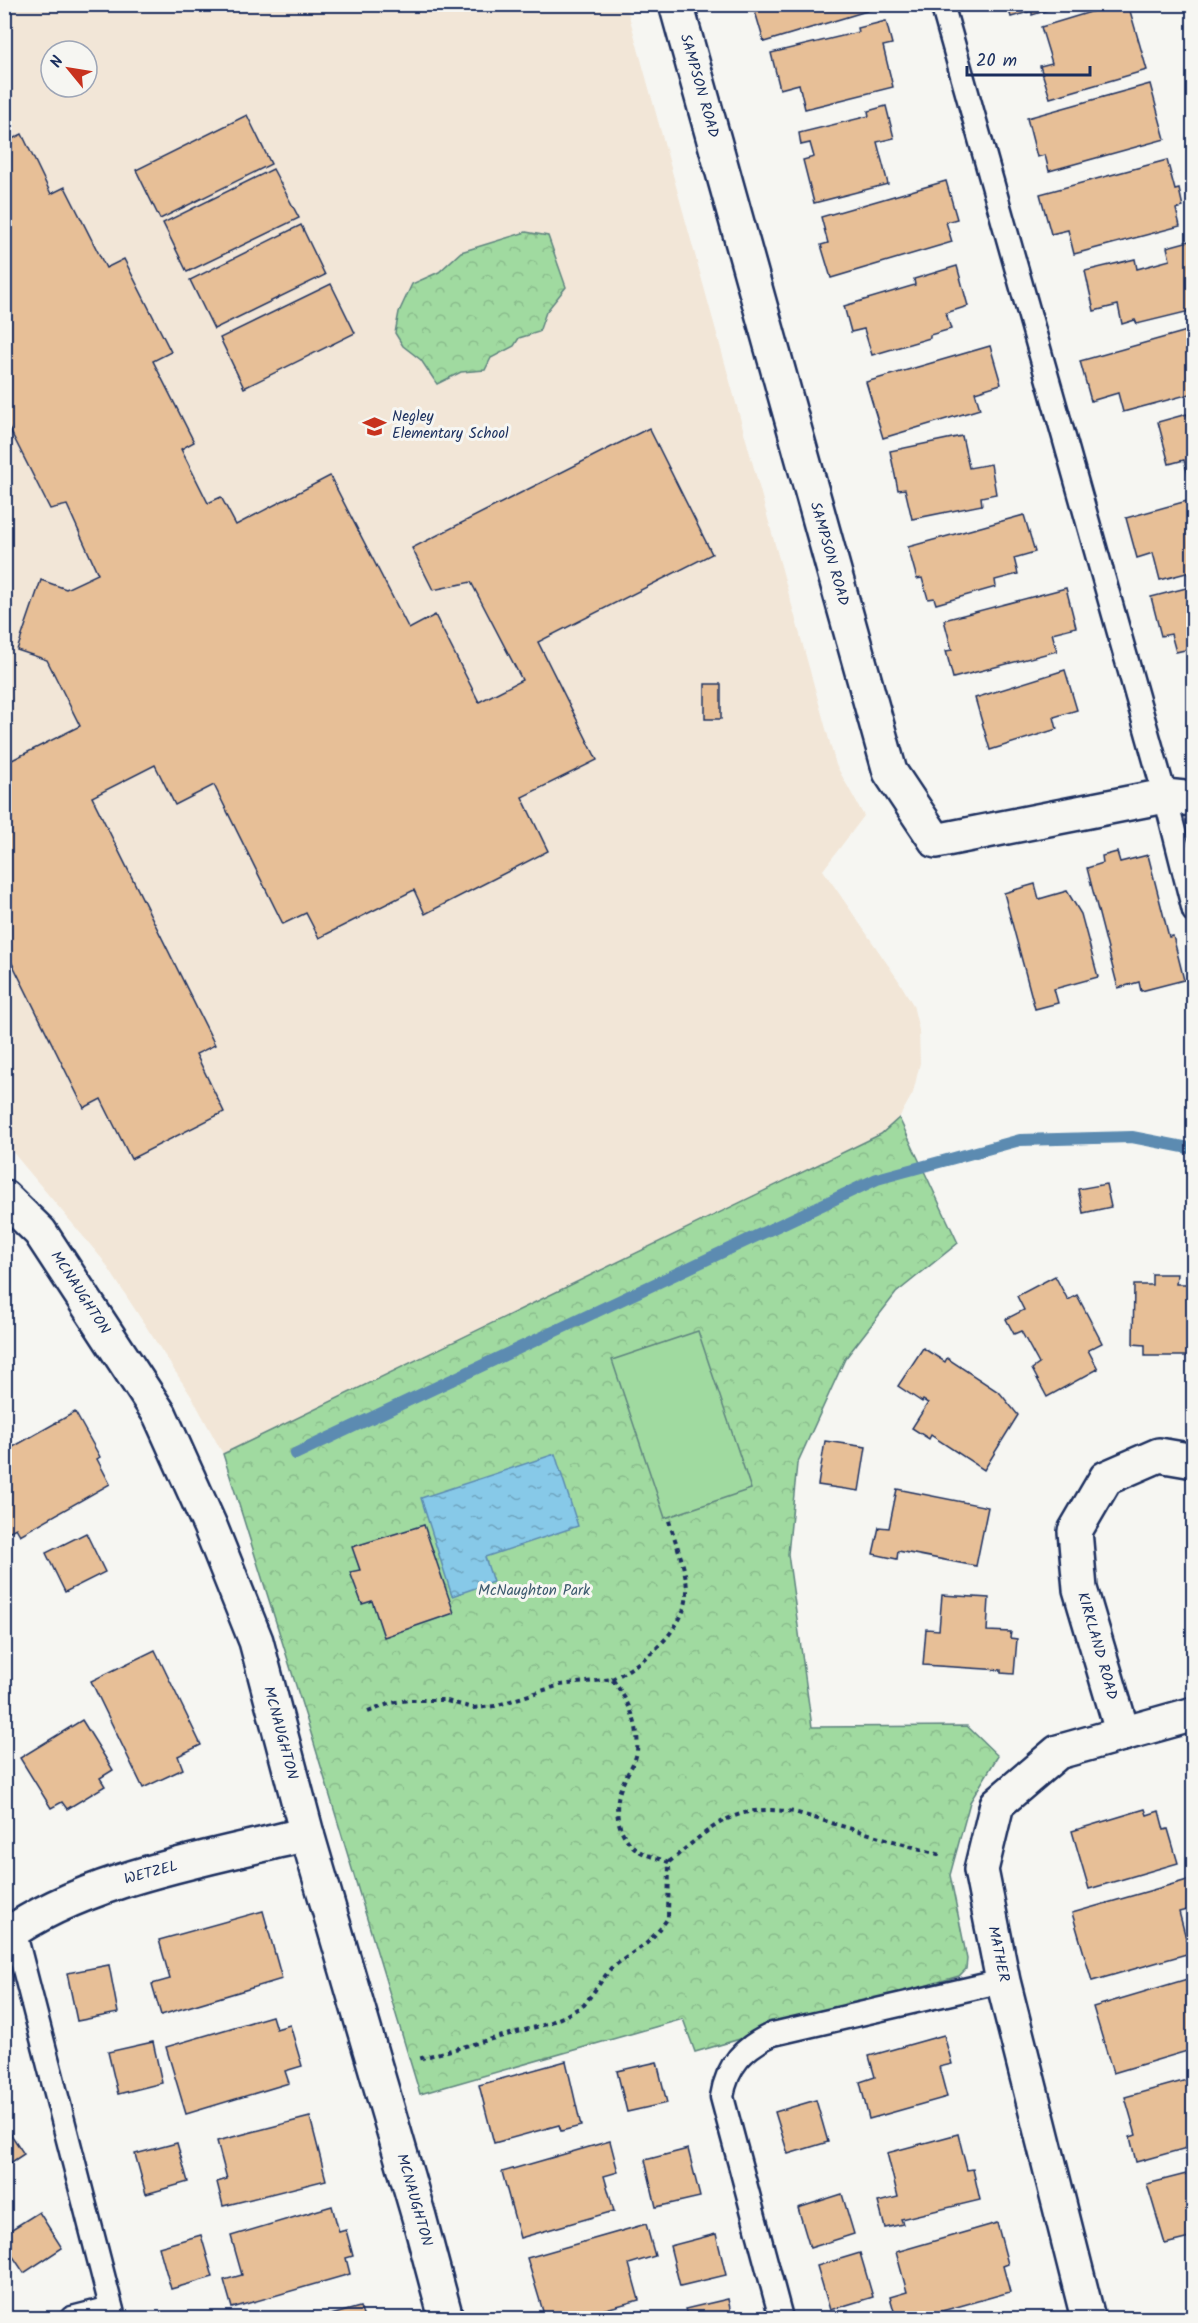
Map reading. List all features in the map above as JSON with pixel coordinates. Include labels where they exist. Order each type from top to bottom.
[{"type":"street","name":"SAMPSON ROAD","points":[[676,4],[890,772],[936,841],[1179,797]]},
{"type":"street","name":"MCNAUGHTON","points":[[4,1197],[40,1232],[160,1415],[210,1526],[256,1641],[307,1834],[419,2217],[446,2319]]},
{"type":"street","name":"KIRKLAND ROAD","points":[[1123,1734],[1080,1589],[1075,1531],[1106,1478],[1159,1455],[1194,1461]]},
{"type":"street","name":"MATHER","points":[[1088,2319],[1003,1981],[981,1870],[997,1804],[1058,1752],[1194,1714]]},
{"type":"street","name":"WETZEL","points":[[9,1934],[29,1919],[122,1880],[307,1834]]},
{"type":"lane","points":[[942,4],[1179,797],[1194,911]]},
{"type":"lane","points":[[9,1934],[112,2313],[72,2319]]},
{"type":"lane","points":[[781,2319],[722,2097],[724,2084],[732,2067],[753,2043],[773,2034],[1003,1981]]},
{"type":"path","points":[[368,1712],[391,1703],[408,1700],[443,1700],[473,1708],[495,1706],[560,1685],[612,1679],[632,1669],[653,1652],[665,1638],[685,1604],[686,1577],[668,1517]]},
{"type":"path","points":[[612,1679],[625,1696],[635,1721],[637,1752],[616,1800],[617,1819],[624,1836],[639,1851],[669,1862]]},
{"type":"path","points":[[418,2059],[547,2024],[584,2005],[611,1968],[647,1943],[668,1918],[669,1862],[718,1822],[749,1810],[770,1809],[794,1812],[940,1855]]},
{"type":"shaded area","name":"Negley Elementary School","points":[[4,5],[626,5],[836,765],[864,816],[823,870],[913,1005],[919,1030],[920,1063],[913,1093],[899,1118],[881,1134],[223,1454],[193,1399],[103,1260],[5,1143]]},
{"type":"green space","points":[[526,232],[548,236],[566,287],[546,312],[539,332],[519,338],[514,346],[491,358],[485,370],[461,372],[437,384],[421,360],[403,346],[395,333],[399,312],[412,284],[439,272],[461,252]]},
{"type":"green space","name":"McNaughton Park","points":[[899,1118],[958,1243],[896,1293],[845,1359],[797,1464],[788,1554],[812,1727],[967,1726],[998,1756],[970,1802],[950,1875],[967,1959],[966,1969],[959,1976],[695,2052],[683,2019],[420,2094],[310,1730],[223,1454],[881,1134]]},
{"type":"green space","points":[[698,1331],[751,1489],[665,1518],[612,1360]]},
{"type":"water","points":[[555,1454],[578,1526],[485,1557],[493,1582],[452,1596],[421,1498]]},
{"type":"building","points":[[759,4],[890,4],[764,42],[754,8],[760,6]]},
{"type":"building","points":[[1007,4],[1067,4],[1032,15],[1032,11],[1011,17]]},
{"type":"building","points":[[1117,4],[1128,4],[1147,70],[1050,98],[1040,66],[1052,63],[1041,27]]},
{"type":"building","points":[[886,21],[892,44],[883,46],[893,87],[805,109],[799,84],[780,89],[771,53],[859,32],[858,28]]},
{"type":"building","points":[[1150,84],[1165,139],[1049,171],[1045,155],[1037,157],[1027,118]]},
{"type":"building","points":[[886,106],[894,138],[877,142],[888,184],[814,203],[803,160],[814,157],[810,143],[801,145],[799,133],[869,116],[868,111]]},
{"type":"building","points":[[247,115],[271,164],[160,219],[136,170]]},
{"type":"building","points":[[22,134],[51,194],[65,187],[106,268],[124,259],[171,352],[153,361],[194,442],[181,449],[208,503],[221,497],[236,525],[330,476],[409,629],[435,615],[479,702],[522,680],[471,582],[433,590],[412,548],[649,428],[712,554],[538,642],[597,760],[522,797],[548,851],[425,914],[414,890],[319,938],[306,913],[283,924],[214,785],[175,805],[155,765],[92,797],[215,1045],[196,1054],[224,1112],[131,1159],[101,1099],[84,1108],[4,947],[4,764],[80,726],[47,660],[17,650],[41,580],[66,589],[98,574],[67,505],[50,509],[4,418],[4,143]]},
{"type":"building","points":[[1167,160],[1175,190],[1179,189],[1183,207],[1176,209],[1180,226],[1074,254],[1068,230],[1051,234],[1040,194]]},
{"type":"building","points":[[273,169],[299,218],[187,272],[163,223]]},
{"type":"building","points":[[946,181],[957,219],[946,222],[952,242],[831,278],[821,245],[828,243],[821,217]]},
{"type":"building","points":[[301,225],[325,275],[214,329],[190,280]]},
{"type":"building","points":[[1193,240],[1194,310],[1137,324],[1135,320],[1122,324],[1118,305],[1094,311],[1085,271],[1135,259],[1137,269],[1170,260],[1167,247]]},
{"type":"building","points":[[957,266],[968,306],[946,313],[951,329],[930,335],[930,338],[872,355],[864,329],[851,332],[844,306],[915,285],[914,279]]},
{"type":"building","points":[[331,284],[355,333],[244,388],[220,338]]},
{"type":"building","points":[[1194,329],[1194,393],[1123,412],[1118,393],[1091,401],[1080,361]]},
{"type":"building","points":[[990,346],[1001,384],[975,392],[980,409],[883,438],[866,382]]},
{"type":"building","points":[[1187,414],[1188,418],[1194,417],[1194,477],[1189,478],[1184,460],[1169,464],[1158,422]]},
{"type":"building","points":[[962,436],[969,468],[991,464],[996,494],[981,497],[982,505],[912,519],[905,489],[898,490],[890,451]]},
{"type":"building","points":[[1194,499],[1194,571],[1160,580],[1153,553],[1137,558],[1126,518]]},
{"type":"building","points":[[1024,515],[1035,552],[1014,558],[1018,574],[995,580],[996,587],[936,604],[934,598],[928,599],[922,578],[917,579],[908,547]]},
{"type":"building","points":[[1194,586],[1194,648],[1176,652],[1171,634],[1161,636],[1151,597]]},
{"type":"building","points":[[1066,588],[1076,627],[1052,633],[1057,651],[953,678],[946,651],[952,650],[944,620]]},
{"type":"building","points":[[1065,670],[1077,710],[1054,717],[1057,729],[990,750],[975,698]]},
{"type":"building","points":[[705,684],[721,684],[721,719],[705,719]]},
{"type":"building","points":[[1117,852],[1120,862],[1148,855],[1169,937],[1173,936],[1184,980],[1141,991],[1139,982],[1118,988],[1087,868],[1103,863],[1102,856]]},
{"type":"building","points":[[1035,884],[1039,899],[1067,891],[1081,914],[1098,977],[1054,989],[1058,1003],[1035,1009],[1004,893]]},
{"type":"building","points":[[1106,1184],[1111,1207],[1083,1213],[1078,1189]]},
{"type":"building","points":[[1152,1274],[1177,1274],[1176,1284],[1194,1284],[1193,1356],[1145,1356],[1145,1345],[1133,1344],[1134,1285],[1152,1285]]},
{"type":"building","points":[[1055,1276],[1068,1300],[1077,1295],[1102,1343],[1088,1350],[1098,1369],[1047,1397],[1032,1369],[1039,1364],[1021,1331],[1014,1334],[1006,1319],[1024,1310],[1017,1296]]},
{"type":"building","points":[[923,1348],[945,1362],[947,1358],[1000,1393],[1018,1415],[984,1470],[931,1435],[929,1439],[912,1428],[928,1403],[923,1400],[922,1402],[898,1386]]},
{"type":"building","points":[[75,1412],[100,1457],[97,1459],[110,1484],[20,1535],[16,1528],[4,1534],[4,1452]]},
{"type":"building","points":[[825,1441],[866,1447],[859,1491],[818,1485]]},
{"type":"building","points":[[897,1489],[988,1507],[976,1566],[898,1551],[897,1559],[873,1554],[879,1527],[889,1528]]},
{"type":"building","points":[[424,1525],[454,1613],[384,1637],[372,1601],[362,1604],[350,1572],[360,1570],[352,1547]]},
{"type":"building","points":[[86,1533],[105,1572],[65,1592],[46,1553]]},
{"type":"building","points":[[942,1595],[989,1598],[987,1631],[1011,1632],[1010,1638],[1017,1639],[1014,1674],[1001,1673],[1001,1670],[923,1665],[926,1629],[939,1630]]},
{"type":"building","points":[[155,1650],[201,1745],[178,1756],[183,1769],[143,1788],[91,1681]]},
{"type":"building","points":[[82,1720],[113,1770],[100,1778],[105,1786],[67,1809],[62,1802],[51,1808],[20,1758]]},
{"type":"building","points":[[1145,1809],[1147,1815],[1159,1811],[1164,1830],[1168,1829],[1178,1863],[1089,1889],[1072,1831]]},
{"type":"building","points":[[1191,1879],[1194,1890],[1194,1908],[1179,1912],[1190,1953],[1092,1981],[1072,1913]]},
{"type":"building","points":[[263,1911],[282,1979],[161,2015],[152,1984],[170,1979],[159,1940]]},
{"type":"building","points":[[109,1965],[118,2013],[77,2021],[67,1973]]},
{"type":"building","points":[[1194,1977],[1194,2010],[1192,2010],[1194,2049],[1113,2073],[1093,2007]]},
{"type":"building","points":[[272,2016],[276,2029],[290,2025],[302,2066],[285,2071],[289,2083],[186,2114],[166,2047]]},
{"type":"building","points":[[944,2035],[952,2064],[939,2067],[947,2097],[869,2119],[860,2082],[875,2077],[869,2056]]},
{"type":"building","points":[[153,2042],[162,2083],[118,2094],[108,2052]]},
{"type":"building","points":[[566,2061],[581,2126],[561,2131],[559,2125],[494,2143],[479,2085]]},
{"type":"building","points":[[657,2062],[667,2103],[627,2112],[617,2071]]},
{"type":"building","points":[[1194,2078],[1194,2146],[1136,2162],[1130,2137],[1136,2135],[1125,2097]]},
{"type":"building","points":[[816,2100],[828,2142],[788,2154],[775,2112]]},
{"type":"building","points":[[310,2117],[326,2180],[223,2206],[217,2182],[227,2179],[217,2141]]},
{"type":"building","points":[[4,2124],[24,2154],[4,2167]]},
{"type":"building","points":[[958,2134],[967,2170],[973,2169],[980,2200],[901,2219],[903,2224],[885,2228],[878,2202],[898,2197],[887,2153]]},
{"type":"building","points":[[610,2141],[618,2172],[604,2176],[614,2211],[520,2238],[502,2172]]},
{"type":"building","points":[[177,2143],[188,2182],[146,2194],[135,2154]]},
{"type":"building","points":[[688,2149],[700,2197],[656,2207],[645,2160]]},
{"type":"building","points":[[1194,2172],[1194,2237],[1165,2244],[1147,2184]]},
{"type":"building","points":[[842,2194],[854,2234],[810,2248],[798,2208]]},
{"type":"building","points":[[332,2206],[339,2232],[346,2230],[353,2256],[346,2258],[350,2274],[232,2308],[224,2280],[242,2275],[231,2236]]},
{"type":"building","points":[[39,2212],[62,2248],[24,2273],[4,2243],[4,2234]]},
{"type":"building","points":[[997,2223],[1008,2264],[1003,2266],[1010,2292],[917,2318],[896,2318],[890,2297],[907,2292],[896,2252]]},
{"type":"building","points":[[646,2224],[655,2256],[629,2264],[639,2300],[573,2318],[545,2318],[527,2258]]},
{"type":"building","points":[[716,2234],[726,2275],[680,2286],[670,2246]]},
{"type":"building","points":[[201,2235],[213,2277],[171,2289],[159,2247]]},
{"type":"building","points":[[860,2253],[873,2297],[830,2310],[817,2266]]},
{"type":"building","points":[[728,2299],[732,2318],[688,2318],[685,2309]]},
{"type":"building","points":[[360,2307],[364,2318],[320,2318]]},
{"type":"waterway","points":[[295,1454],[877,1179],[1020,1140],[1132,1137],[1194,1149]]},
{"type":"place","name":"Negley Elementary School","points":[[374,426]]}]
